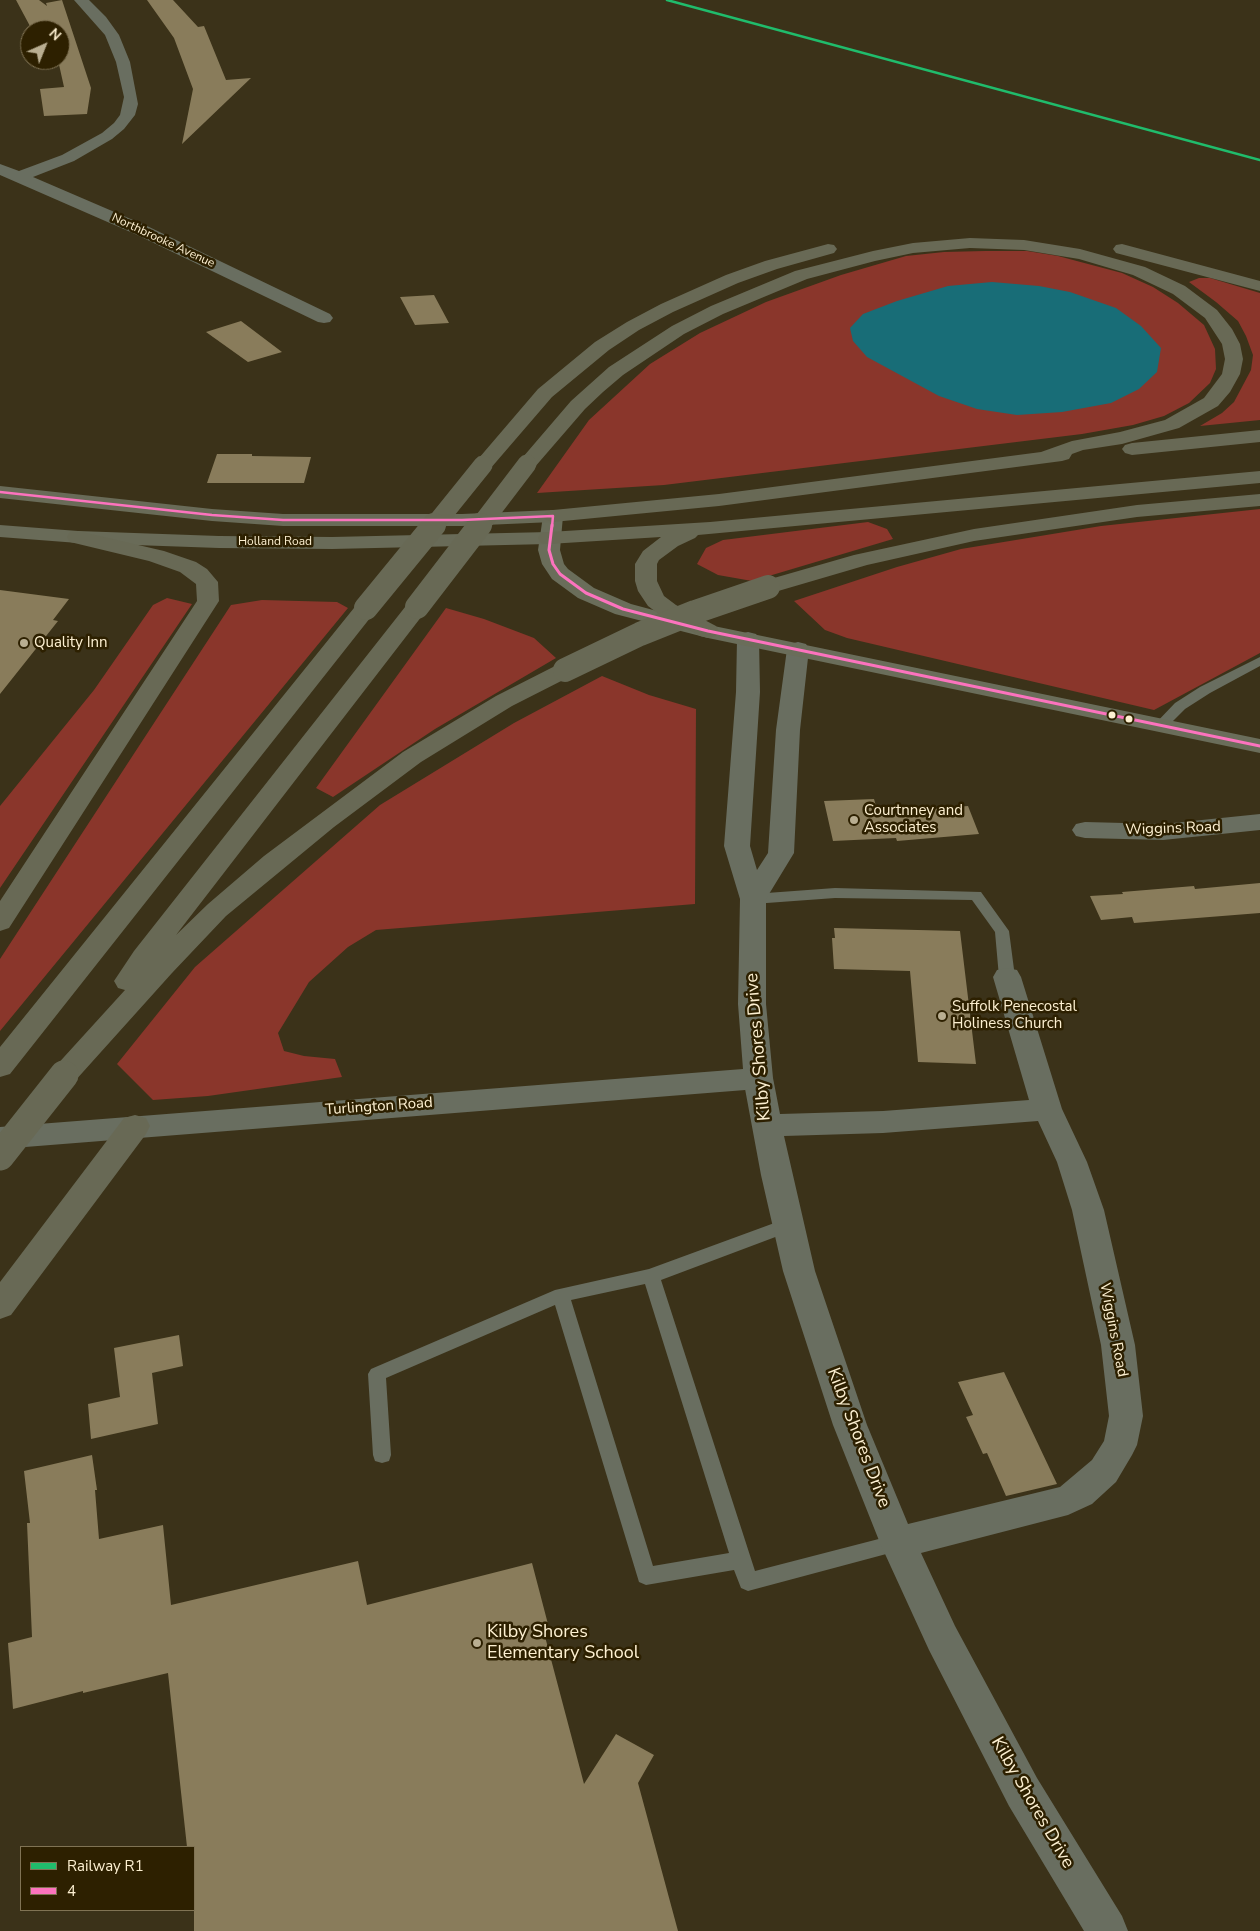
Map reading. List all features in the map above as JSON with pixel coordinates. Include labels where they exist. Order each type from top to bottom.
[{"type":"highway","points":[[939,229],[999,228],[1057,234],[1121,248],[1260,286]]},
{"type":"highway","points":[[0,1067],[366,608],[483,464],[545,393],[596,350],[633,326],[667,308],[732,279],[804,255],[846,244]]},
{"type":"highway","points":[[0,1156],[64,1075],[144,958],[527,464],[578,405],[616,371],[678,330],[717,310],[801,276],[897,251],[941,245],[994,244],[1024,246],[1080,254],[1111,262],[1166,282],[1198,303],[1223,329],[1231,344],[1234,359],[1232,374],[1224,388],[1211,402],[1164,427],[1122,438],[1079,445],[1045,457]]},
{"type":"highway","points":[[553,516],[719,500],[862,483],[1045,457],[1260,436]]},
{"type":"highway","points":[[549,538],[710,528],[1260,477]]},
{"type":"highway","name":"Holland Road","points":[[0,492],[203,514],[283,520],[442,520],[553,516]]},
{"type":"highway","points":[[64,1075],[217,910],[280,856],[332,815],[412,757],[504,702],[565,670],[640,634],[695,612],[768,587],[862,560],[974,535],[1137,511],[1260,500]]},
{"type":"highway","points":[[708,631],[668,610],[656,601],[649,591],[645,572],[646,564],[651,556],[661,547],[681,536],[710,528]]},
{"type":"highway","name":"Holland Road","points":[[0,531],[78,537],[219,542],[323,543],[549,538]]},
{"type":"highway","points":[[0,922],[208,601],[207,582],[188,567],[156,556],[78,537]]},
{"type":"highway","points":[[0,1306],[135,1126]]},
{"type":"main road","points":[[553,516],[549,550],[553,564],[560,574],[586,593],[623,609],[708,631],[1260,746]]},
{"type":"street","points":[[19,177],[60,162],[90,147],[118,126],[129,109],[132,97],[123,62],[112,35],[102,20],[81,0]]},
{"type":"street","name":"Northbrooke Avenue","points":[[0,169],[141,230],[324,318]]},
{"type":"street","name":"Kilby Shores Drive","points":[[748,639],[748,692],[737,846],[753,899],[752,1004],[758,1078],[766,1126],[799,1271],[850,1425],[898,1543],[942,1638],[1023,1792],[1107,1931]]},
{"type":"street","points":[[753,899],[781,853],[788,730],[798,649]]},
{"type":"street","name":"Wiggins Road","points":[[1084,830],[1163,832],[1260,822]]},
{"type":"street","name":"Wiggins Road","points":[[898,1543],[1068,1500],[1080,1493],[1104,1471],[1120,1446],[1126,1416],[1118,1344],[1088,1210],[1072,1162],[1047,1109],[1007,977]]},
{"type":"street","name":"Turlington Road","points":[[0,1138],[758,1078]]},
{"type":"street","points":[[766,1126],[883,1122],[1047,1109]]},
{"type":"lane","points":[[1160,726],[1180,706],[1260,660]]},
{"type":"lane","points":[[753,899],[835,893],[976,895],[1002,931],[1007,977]]},
{"type":"lane","points":[[382,1456],[377,1374],[561,1295],[652,1276],[788,1225]]},
{"type":"lane","points":[[652,1276],[748,1582],[898,1543]]},
{"type":"lane","points":[[561,1295],[646,1576],[741,1560]]},
{"type":"shaded area","points":[[1027,251],[1058,256],[1122,273],[1153,287],[1178,303],[1204,325],[1215,349],[1216,369],[1210,383],[1189,403],[1164,416],[1133,425],[1082,434],[664,485],[537,493],[589,420],[650,364],[700,333],[766,302],[841,275],[906,256],[944,252]]},
{"type":"shaded area","points":[[1199,278],[1210,278],[1260,293],[1260,420],[1200,426],[1222,413],[1234,402],[1251,370],[1253,355],[1238,321],[1189,282]]},
{"type":"shaded area","points":[[1260,509],[1260,653],[1154,710],[847,638],[825,630],[794,601],[897,567],[961,549],[1101,526]]},
{"type":"shaded area","points":[[868,522],[887,529],[893,539],[752,581],[718,575],[697,564],[706,548],[723,540]]},
{"type":"shaded area","points":[[167,598],[192,604],[0,888],[0,806],[94,690],[153,605]]},
{"type":"shaded area","points":[[262,600],[337,602],[348,608],[0,1031],[0,959],[231,605]]},
{"type":"shaded area","points":[[446,608],[484,619],[534,638],[556,658],[435,729],[333,797],[316,788]]},
{"type":"shaded area","points":[[602,676],[649,695],[696,709],[695,904],[376,930],[348,947],[309,982],[278,1033],[284,1051],[304,1056],[335,1059],[342,1077],[208,1096],[153,1100],[117,1064],[195,967],[380,805],[514,723]]},
{"type":"water","points":[[992,282],[1039,286],[1070,292],[1116,308],[1141,326],[1161,348],[1157,372],[1139,389],[1111,403],[1062,412],[1017,415],[977,409],[939,396],[867,357],[853,341],[850,328],[863,314],[897,301],[948,286]]},
{"type":"building","points":[[16,0],[39,0],[47,6],[46,3],[62,0],[69,20],[27,20]]},
{"type":"building","points":[[147,0],[173,0],[198,27],[204,26],[226,80],[251,78],[182,144],[193,89],[174,38]]},
{"type":"building","points":[[70,24],[91,88],[87,114],[44,116],[40,89],[64,87],[60,70],[70,70]]},
{"type":"building","points":[[434,295],[449,323],[415,325],[400,297]]},
{"type":"building","points":[[241,321],[282,352],[248,362],[206,332]]},
{"type":"building","points":[[217,454],[311,457],[304,483],[207,483]]},
{"type":"building","name":"Quality Inn","points":[[0,590],[69,599],[53,620],[58,621],[0,694]]},
{"type":"building","points":[[874,799],[878,813],[968,806],[979,834],[897,841],[896,838],[833,841],[824,801]]},
{"type":"building","points":[[1260,883],[1260,913],[1134,923],[1132,917],[1101,920],[1090,896],[1194,886],[1195,889]]},
{"type":"building","name":"Suffolk Penecostal Holiness Church","points":[[834,928],[960,931],[976,1064],[918,1062],[910,971],[834,969],[832,938],[835,938]]},
{"type":"building","points":[[179,1335],[183,1366],[152,1373],[158,1424],[91,1439],[88,1404],[120,1397],[114,1348]]},
{"type":"building","points":[[1004,1372],[1057,1484],[1006,1496],[987,1453],[983,1454],[966,1417],[973,1415],[958,1382]]},
{"type":"building","points":[[92,1455],[97,1490],[95,1490],[99,1539],[163,1525],[171,1605],[358,1561],[367,1605],[532,1563],[549,1628],[543,1629],[584,1784],[616,1734],[654,1755],[638,1783],[678,1931],[194,1931],[195,1846],[187,1846],[168,1673],[83,1693],[83,1691],[13,1709],[8,1643],[32,1637],[27,1523],[30,1523],[24,1471]]},
{"type":"rail line","name":"R1","points":[[667,0],[1260,160]]},
{"type":"transit line","name":"4","points":[[0,492],[212,515],[283,520],[462,520],[553,516],[549,550],[553,564],[560,574],[586,593],[623,609],[708,631],[1260,746]]},
{"type":"place","name":"Quality Inn","points":[[24,643]]},
{"type":"place","name":"Courtnney and Associates","points":[[854,820]]},
{"type":"place","name":"Suffolk Penecostal Holiness Church","points":[[942,1016]]},
{"type":"place","name":"Kilby Shores Elementary School","points":[[477,1643]]}]
